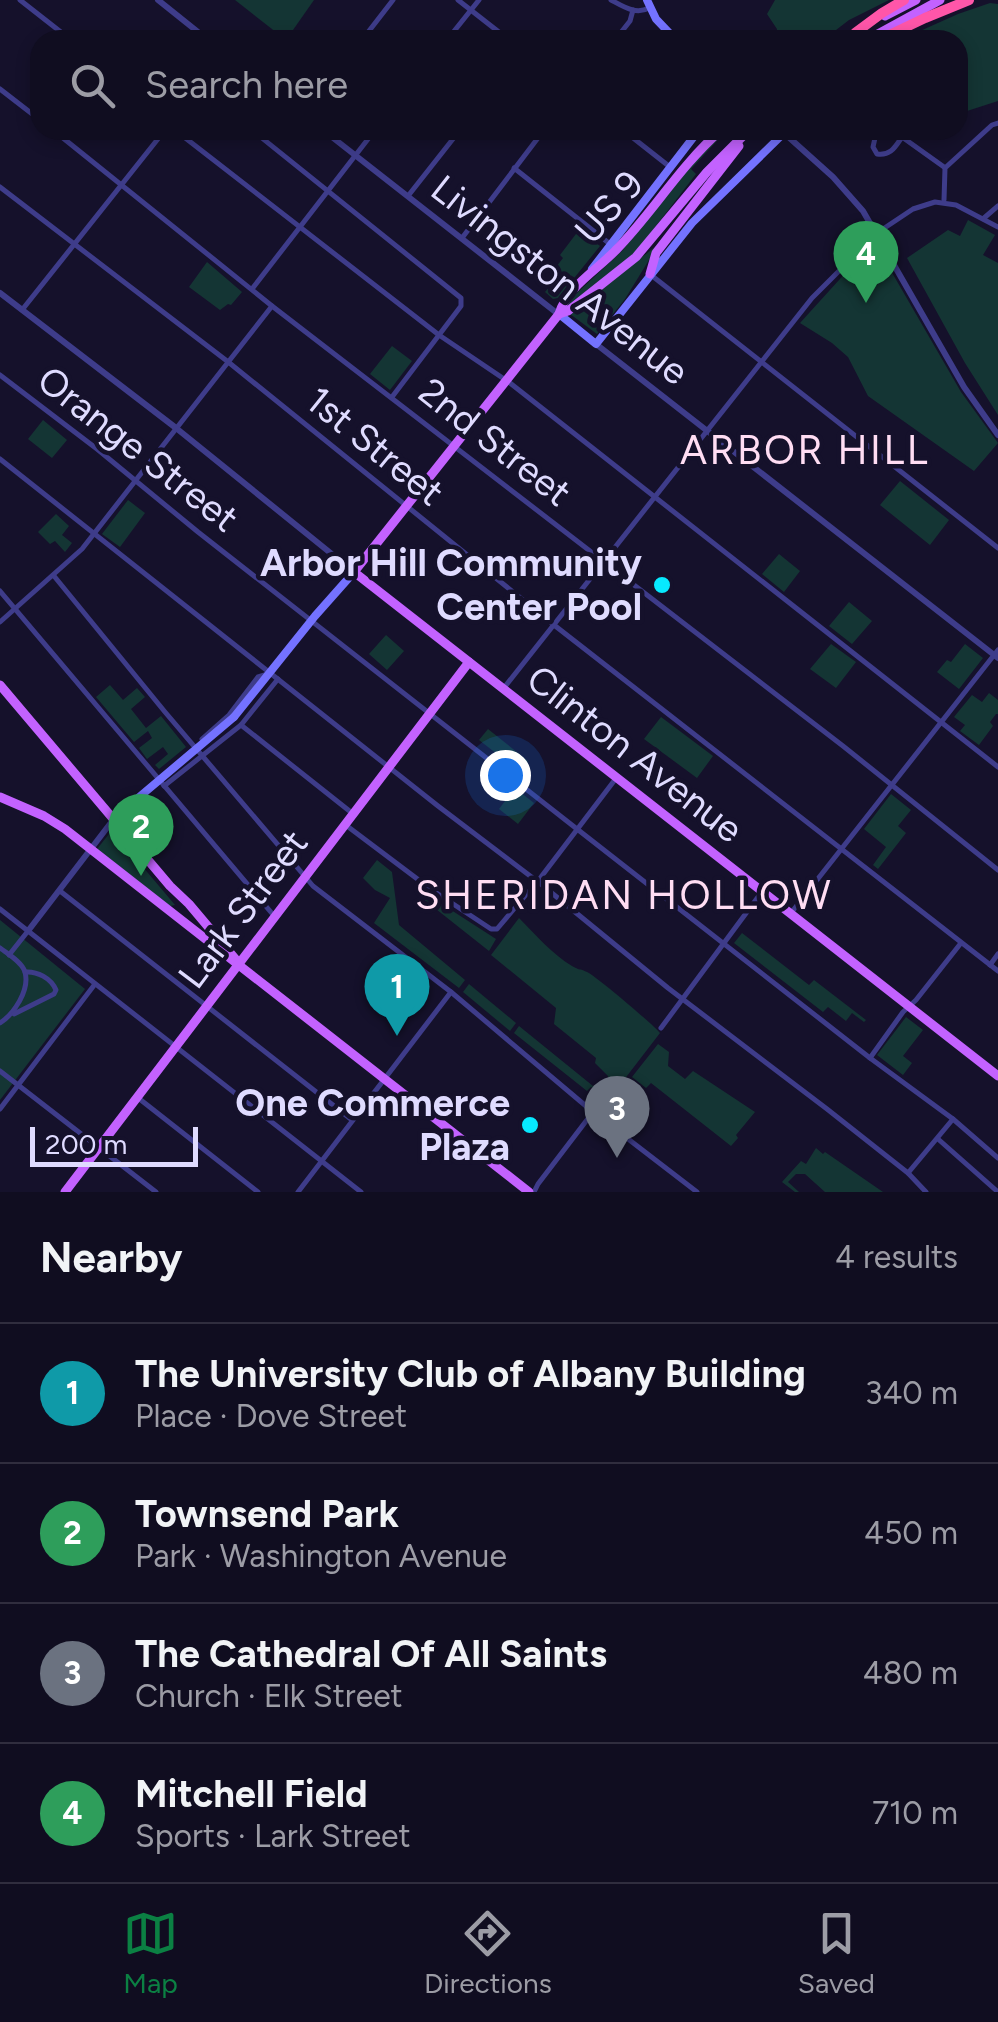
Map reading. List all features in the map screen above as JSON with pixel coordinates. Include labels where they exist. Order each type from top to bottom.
[{"type":"highway","points":[[859,30],[904,0]]},
{"type":"highway","points":[[899,30],[969,0]]},
{"type":"main road","points":[[861,30],[916,0]]},
{"type":"main road","points":[[886,30],[940,0]]},
{"type":"main road","points":[[648,4],[666,30]]},
{"type":"main road","points":[[584,280],[691,140]]},
{"type":"main road","name":"US 9","points":[[354,572],[561,306],[615,252],[674,177],[711,140]]},
{"type":"main road","name":"US 9","points":[[558,314],[568,311],[628,264],[740,140]]},
{"type":"main road","points":[[650,274],[656,253],[742,140]]},
{"type":"main road","points":[[596,344],[707,206],[774,140]]},
{"type":"main road","name":"Livingston Avenue","points":[[558,314],[596,344]]},
{"type":"main road","points":[[114,820],[238,721],[312,620],[354,572]]},
{"type":"main road","name":"Clinton Avenue","points":[[354,572],[998,1076]]},
{"type":"main road","name":"Lark Street","points":[[66,1192],[469,662]]},
{"type":"main road","points":[[0,685],[239,963],[532,1192]]},
{"type":"main road","points":[[0,797],[65,829],[239,963]]},
{"type":"main road","points":[[170,886],[188,925]]},
{"type":"street","points":[[20,0],[58,30]]},
{"type":"street","points":[[158,0],[196,30]]},
{"type":"street","points":[[370,30],[393,0]]},
{"type":"street","points":[[458,0],[496,30]]},
{"type":"street","points":[[454,30],[479,0]]},
{"type":"street","points":[[612,0],[642,12],[648,4]]},
{"type":"street","points":[[623,30],[632,10]]},
{"type":"street","points":[[0,89],[30,112]]},
{"type":"street","points":[[944,202],[946,168],[998,123]]},
{"type":"street","name":"2nd Street","points":[[65,140],[272,306],[998,870]]},
{"type":"street","points":[[22,310],[156,140]]},
{"type":"street","points":[[189,140],[439,335],[505,380],[998,766]]},
{"type":"street","points":[[265,140],[461,298],[462,302],[392,397]]},
{"type":"street","name":"Livingston Avenue","points":[[335,140],[558,314]]},
{"type":"street","points":[[252,289],[367,140]]},
{"type":"street","points":[[408,196],[452,140]]},
{"type":"street","points":[[462,238],[536,140]]},
{"type":"street","points":[[636,140],[670,167]]},
{"type":"street","points":[[791,140],[833,176],[863,212],[964,387],[998,434]]},
{"type":"street","points":[[875,140],[877,154],[892,151],[900,140]]},
{"type":"street","points":[[906,140],[946,168]]},
{"type":"street","points":[[514,168],[610,244]]},
{"type":"street","name":"1st Street","points":[[0,186],[998,971]]},
{"type":"street","points":[[503,689],[812,298],[877,233],[913,208],[944,202],[998,227]]},
{"type":"street","points":[[984,218],[998,206]]},
{"type":"street","points":[[650,274],[998,548]]},
{"type":"street","name":"Clinton Avenue","points":[[0,293],[354,572]]},
{"type":"street","points":[[0,622],[82,550],[272,306]]},
{"type":"street","name":"Livingston Avenue","points":[[596,344],[997,654]]},
{"type":"street","name":"Orange Street","points":[[0,375],[998,1158]]},
{"type":"street","points":[[0,459],[908,1173],[926,1192]]},
{"type":"street","points":[[54,576],[304,878],[698,1192]]},
{"type":"street","points":[[0,591],[275,916]]},
{"type":"street","points":[[791,913],[997,654]]},
{"type":"street","points":[[156,778],[229,715],[258,677],[274,676]]},
{"type":"street","points":[[163,786],[238,721],[353,814]]},
{"type":"street","points":[[345,824],[432,890],[497,929],[617,777]]},
{"type":"street","points":[[9,955],[114,820]]},
{"type":"street","points":[[58,890],[352,1120]]},
{"type":"street","points":[[660,1028],[762,891]]},
{"type":"street","points":[[0,909],[361,1192]]},
{"type":"street","points":[[870,1058],[962,942]]},
{"type":"street","points":[[0,948],[25,972],[48,979],[56,990],[0,1024]]},
{"type":"street","points":[[990,965],[998,954]]},
{"type":"street","points":[[11,1015],[21,995],[25,972]]},
{"type":"street","points":[[0,1110],[95,984]]},
{"type":"street","points":[[298,1192],[451,992]]},
{"type":"street","points":[[0,1071],[156,1192]]},
{"type":"street","points":[[137,1097],[258,1192]]},
{"type":"street","points":[[532,1192],[594,1112]]},
{"type":"street","points":[[908,1173],[953,1119]]},
{"type":"street","points":[[938,1138],[998,1192]]},
{"type":"green space","points":[[235,0],[314,0],[293,30],[273,30]]},
{"type":"green space","points":[[775,0],[889,0],[836,30],[777,30],[767,14]]},
{"type":"green space","points":[[998,4],[998,101],[968,111],[968,30],[922,30],[958,14]]},
{"type":"green space","points":[[718,140],[691,169],[696,174],[642,244],[566,307],[622,251],[683,172]]},
{"type":"green space","points":[[968,220],[995,235],[983,255],[998,263],[998,415],[907,258],[948,230],[960,236]]},
{"type":"green space","points":[[579,230],[600,246],[558,298],[553,299],[545,292],[552,284],[547,279]]},
{"type":"green space","points":[[876,245],[961,392],[998,443],[974,471],[868,396],[848,357],[800,323]]},
{"type":"green space","points":[[656,246],[625,299],[597,334],[570,314]]},
{"type":"green space","points":[[207,262],[242,292],[231,305],[220,310],[189,287]]},
{"type":"green space","points":[[392,346],[412,361],[390,390],[370,374]]},
{"type":"green space","points":[[43,420],[67,440],[52,458],[28,439]]},
{"type":"green space","points":[[900,481],[949,520],[930,545],[880,505]]},
{"type":"green space","points":[[128,500],[145,513],[120,547],[102,534]]},
{"type":"green space","points":[[56,514],[69,526],[62,535],[72,543],[65,552],[38,532]]},
{"type":"green space","points":[[779,554],[800,571],[784,592],[762,574]]},
{"type":"green space","points":[[849,602],[872,621],[852,644],[829,626]]},
{"type":"green space","points":[[386,635],[404,651],[387,670],[369,654]]},
{"type":"green space","points":[[831,644],[856,662],[836,688],[810,669]]},
{"type":"green space","points":[[965,644],[983,658],[959,689],[937,672]]},
{"type":"green space","points":[[110,685],[123,700],[137,688],[145,697],[131,709],[146,728],[161,716],[186,747],[159,769],[155,765],[168,754],[163,747],[147,759],[139,748],[152,738],[148,731],[134,742],[96,697]]},
{"type":"green space","points":[[989,693],[998,700],[998,714],[979,745],[960,731],[965,725],[954,717],[972,695],[982,702]]},
{"type":"green space","points":[[661,717],[713,756],[697,778],[644,739]]},
{"type":"green space","points":[[488,729],[528,761],[520,772],[479,740]]},
{"type":"green space","points":[[515,788],[534,803],[518,824],[499,809]]},
{"type":"green space","points":[[891,794],[911,810],[898,826],[906,833],[878,869],[873,865],[886,847],[864,829]]},
{"type":"green space","points":[[109,834],[116,835],[175,905],[170,906],[97,849]]},
{"type":"green space","points":[[377,860],[392,872],[399,925],[465,980],[459,988],[374,923],[390,898],[363,878]]},
{"type":"green space","points":[[417,888],[496,939],[489,951],[417,894]]},
{"type":"green space","points":[[519,918],[558,956],[602,982],[660,1033],[607,1102],[608,1076],[595,1063],[596,1058],[554,1024],[556,1008],[491,955]]},
{"type":"green space","points":[[0,920],[85,989],[0,1100]]},
{"type":"green space","points":[[742,933],[809,985],[814,980],[866,1020],[852,1013],[846,1021],[828,1007],[823,1012],[734,943]]},
{"type":"green space","points":[[469,984],[516,1023],[510,1031],[463,992]]},
{"type":"green space","points":[[906,1017],[923,1030],[903,1056],[912,1063],[903,1075],[877,1055]]},
{"type":"green space","points":[[519,1026],[593,1086],[598,1085],[597,1092],[591,1087],[587,1091],[514,1033]]},
{"type":"green space","points":[[658,1044],[669,1052],[668,1066],[685,1079],[693,1071],[755,1112],[731,1146],[651,1083],[646,1088],[632,1077]]},
{"type":"green space","points":[[816,1148],[883,1192],[825,1192],[805,1174],[796,1174],[788,1182],[799,1192],[795,1192],[782,1182],[801,1161],[806,1164]]},
{"type":"place","name":"Mitchell Field","points":[[866,303]]},
{"type":"place","name":"Arbor Hill Community Center Pool","points":[[662,585]]},
{"type":"place","name":"Townsend Park","points":[[141,876]]},
{"type":"place","name":"The University Club of Albany Building","points":[[397,1036]]},
{"type":"place","name":"One Commerce Plaza","points":[[530,1125]]},
{"type":"place","name":"The Cathedral Of All Saints","points":[[617,1158]]},
{"type":"district","name":"ARBOR HILL","points":[[805,450]]},
{"type":"district","name":"SHERIDAN HOLLOW","points":[[624,895]]}]
